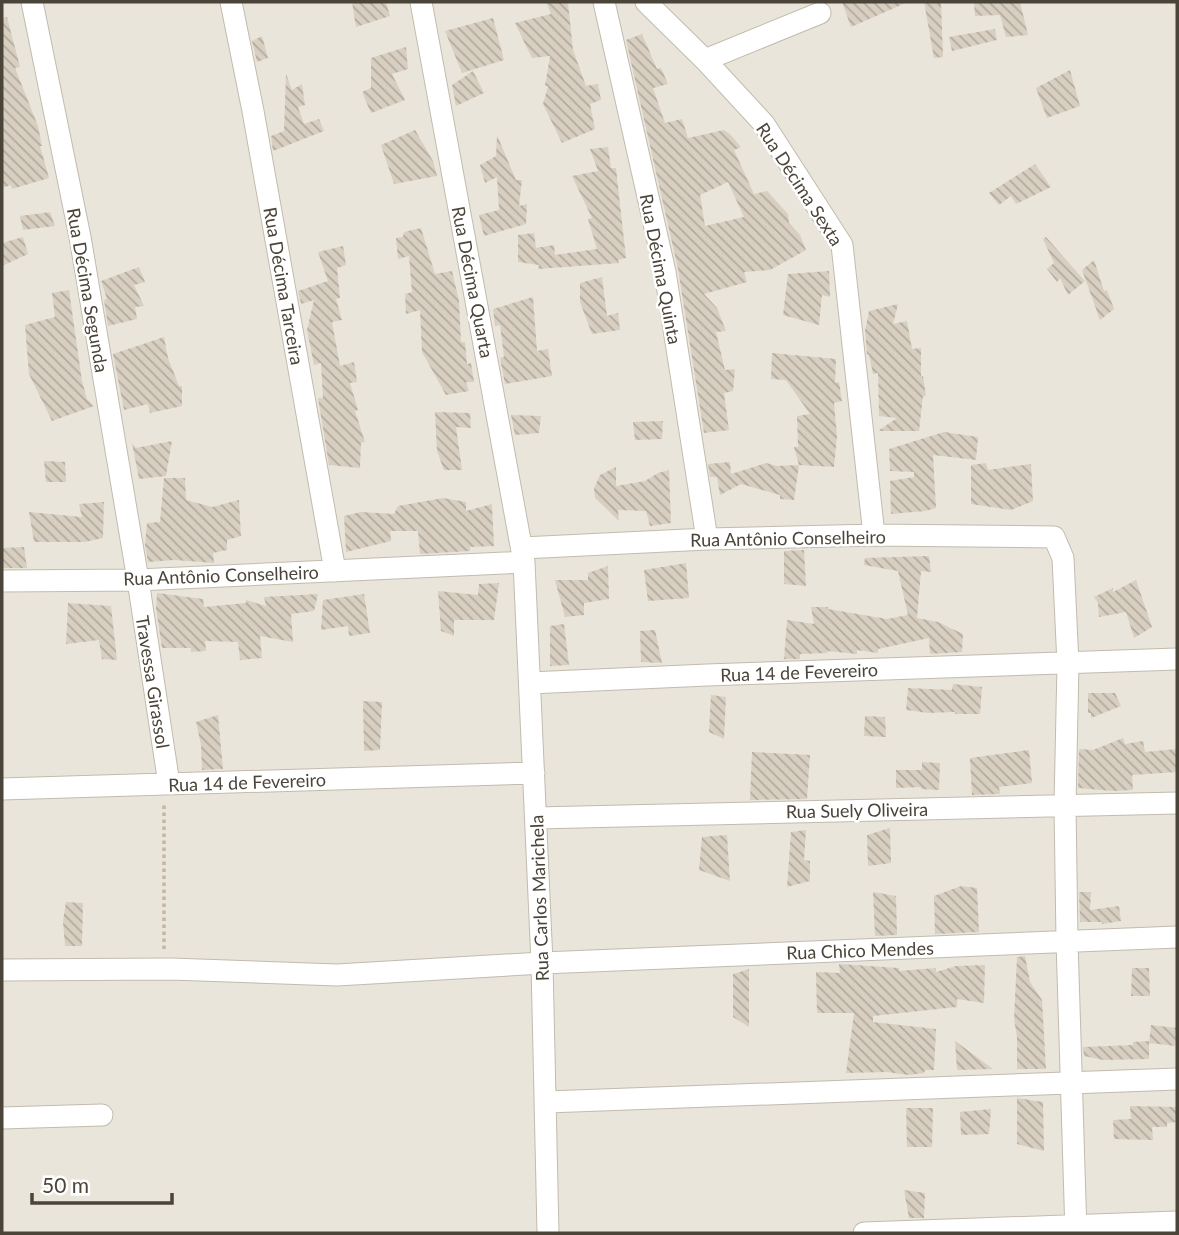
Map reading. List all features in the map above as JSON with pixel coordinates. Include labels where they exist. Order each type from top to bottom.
[{"type":"street","name":"Rua Décima Segunda","points":[[32,2],[80,237],[138,580]]},
{"type":"street","name":"Rua Décima Tarceira","points":[[231,2],[335,571]]},
{"type":"street","name":"Rua Décima Quarta","points":[[421,2],[523,555]]},
{"type":"street","name":"Rua Décima Quinta","points":[[604,2],[665,272],[707,538]]},
{"type":"street","name":"Rua Décima Sexta","points":[[646,2],[764,124],[842,245],[874,535]]},
{"type":"street","points":[[705,60],[820,13]]},
{"type":"street","name":"Rua Antônio Conselheiro","points":[[2,581],[138,580],[335,571],[707,538],[874,535],[1054,537],[1063,558],[1068,664]]},
{"type":"street","name":"Rua Carlos Marichela","points":[[523,555],[542,963],[548,1233]]},
{"type":"street","name":"Travessa Girassol","points":[[138,580],[166,784]]},
{"type":"street","points":[[1075,1229],[1066,941],[1068,664],[1177,659]]},
{"type":"street","name":"Rua 14 de Fevereiro","points":[[530,683],[720,674],[1068,664]]},
{"type":"street","name":"Rua 14 de Fevereiro","points":[[2,789],[534,773]]},
{"type":"street","name":"Rua Suely Oliveira","points":[[536,818],[1177,803]]},
{"type":"street","name":"Rua Chico Mendes","points":[[542,963],[1177,937]]},
{"type":"street","points":[[2,970],[167,969],[337,975],[542,963]]},
{"type":"street","points":[[547,1102],[1177,1079]]},
{"type":"street","points":[[2,1118],[102,1115]]},
{"type":"street","points":[[864,1233],[1075,1229],[1177,1222]]},
{"type":"path","points":[[166,784],[167,969]]},
{"type":"shaded area","points":[[2,2],[1177,2],[1177,1233],[2,1233]]},
{"type":"building","points":[[352,2],[386,2],[390,16],[356,27]]},
{"type":"building","points":[[546,2],[568,2],[573,50],[586,86],[598,84],[601,100],[590,104],[595,129],[562,143],[543,104],[548,86],[545,86],[550,56],[532,58],[515,23],[551,14]]},
{"type":"building","points":[[842,2],[908,2],[851,27]]},
{"type":"building","points":[[924,2],[941,2],[943,57],[934,58]]},
{"type":"building","points":[[974,2],[1020,2],[1028,35],[1006,37],[1000,15],[975,16]]},
{"type":"building","points":[[7,17],[20,67],[15,68],[38,126],[40,146],[49,178],[12,189],[11,185],[2,188],[2,18]]},
{"type":"building","points":[[493,18],[504,60],[462,73],[445,31]]},
{"type":"building","points":[[995,29],[997,40],[952,51],[949,37]]},
{"type":"building","points":[[642,34],[657,69],[661,68],[668,84],[653,88],[665,123],[682,119],[688,138],[724,130],[730,134],[741,147],[734,150],[754,194],[767,191],[788,214],[789,223],[800,235],[806,250],[770,270],[744,272],[747,282],[704,294],[717,308],[726,331],[716,332],[725,370],[735,369],[733,391],[724,393],[729,430],[704,433],[678,269],[626,40]],"holes":[[[728,182],[744,217],[705,226],[700,195]]]},
{"type":"building","points":[[262,36],[268,58],[257,62],[252,41]]},
{"type":"building","points":[[406,47],[408,69],[392,74],[405,100],[371,113],[362,92],[371,88],[371,58]]},
{"type":"building","points":[[1070,70],[1080,106],[1047,118],[1036,88]]},
{"type":"building","points":[[473,71],[484,93],[456,106],[452,85]]},
{"type":"building","points":[[286,74],[292,90],[302,84],[305,105],[298,107],[304,124],[319,119],[324,131],[273,151],[271,136],[284,131]]},
{"type":"building","points":[[415,130],[433,161],[437,176],[394,184],[381,145]]},
{"type":"building","points":[[497,135],[516,180],[522,180],[519,206],[527,204],[526,224],[484,236],[479,215],[499,210],[497,177],[485,183],[480,165],[496,156]]},
{"type":"building","points":[[608,147],[611,168],[616,168],[626,258],[618,260],[619,263],[538,269],[539,265],[518,262],[518,235],[534,233],[536,248],[554,245],[555,255],[597,249],[588,219],[592,218],[572,176],[598,171],[590,149]]},
{"type":"building","points":[[1035,164],[1051,187],[1016,204],[1011,196],[999,205],[989,193]]},
{"type":"building","points":[[50,212],[55,226],[23,230],[20,216]]},
{"type":"building","points":[[421,228],[435,274],[452,271],[459,301],[461,342],[465,342],[467,364],[471,363],[474,382],[466,382],[469,391],[446,395],[422,352],[420,310],[406,314],[405,294],[412,292],[409,256],[398,259],[396,238],[403,237],[404,232]]},
{"type":"building","points":[[23,237],[28,254],[2,266],[2,243]]},
{"type":"building","points":[[1046,237],[1085,281],[1068,295],[1060,278],[1057,282],[1047,269],[1054,263],[1043,239]]},
{"type":"building","points":[[343,246],[346,265],[337,268],[340,298],[336,299],[342,320],[332,322],[340,366],[354,362],[357,382],[350,383],[365,442],[361,443],[360,468],[329,465],[318,398],[323,398],[321,363],[314,365],[307,330],[314,300],[301,304],[298,291],[328,281],[318,252]]},
{"type":"building","points":[[1094,260],[1104,291],[1107,290],[1114,309],[1100,320],[1082,270]]},
{"type":"building","points":[[139,267],[145,282],[134,285],[144,306],[135,307],[137,319],[108,326],[104,300],[107,299],[101,281]]},
{"type":"building","points":[[829,271],[830,297],[822,295],[819,325],[783,315],[788,274]]},
{"type":"building","points":[[602,277],[607,316],[618,313],[620,330],[592,334],[580,302],[580,283]]},
{"type":"building","points":[[69,290],[82,381],[87,399],[94,406],[52,421],[29,374],[25,325],[55,317],[52,293]]},
{"type":"building","points":[[533,297],[537,351],[548,349],[552,376],[505,384],[500,358],[504,357],[500,325],[495,326],[493,309]]},
{"type":"building","points":[[898,304],[893,324],[907,321],[912,349],[921,348],[921,377],[923,376],[926,396],[923,396],[919,431],[878,431],[897,418],[879,416],[878,373],[873,374],[867,354],[865,331],[869,311]]},
{"type":"building","points":[[164,337],[168,358],[179,386],[182,386],[182,406],[150,413],[148,404],[124,410],[113,354]]},
{"type":"building","points":[[772,353],[836,359],[835,383],[839,382],[842,401],[834,403],[837,436],[834,467],[799,465],[794,447],[798,447],[797,416],[810,414],[786,380],[771,379]]},
{"type":"building","points":[[435,412],[470,413],[471,428],[456,427],[462,470],[444,470],[437,451]]},
{"type":"building","points":[[511,415],[541,416],[539,433],[515,435]]},
{"type":"building","points":[[663,421],[662,439],[635,440],[633,422]]},
{"type":"building","points":[[944,432],[978,437],[976,460],[933,455],[936,508],[891,514],[890,481],[914,477],[914,472],[890,471],[889,449]]},
{"type":"building","points":[[172,441],[166,476],[139,479],[132,443],[136,448]]},
{"type":"building","points":[[44,461],[65,462],[66,482],[46,482]]},
{"type":"building","points":[[730,462],[731,474],[766,463],[777,466],[799,465],[794,500],[780,499],[780,495],[741,484],[720,495],[717,477],[710,477],[708,464]]},
{"type":"building","points":[[986,463],[988,470],[1031,464],[1033,501],[1011,510],[971,504],[971,465]]},
{"type":"building","points":[[616,467],[616,486],[645,481],[669,470],[671,523],[650,526],[646,511],[618,510],[619,521],[595,498],[594,488],[600,475]]},
{"type":"building","points":[[164,478],[185,478],[186,500],[212,507],[239,500],[241,536],[227,540],[227,550],[213,553],[214,563],[174,560],[148,562],[145,545],[147,523],[160,522]]},
{"type":"building","points":[[443,498],[466,502],[466,511],[492,504],[494,546],[470,547],[470,551],[420,554],[418,531],[390,531],[391,541],[346,552],[344,516],[361,512],[394,514],[398,506]]},
{"type":"building","points":[[104,502],[103,538],[85,542],[34,542],[29,512],[82,517],[79,504]]},
{"type":"building","points":[[24,547],[27,568],[2,568],[2,548]]},
{"type":"building","points":[[804,550],[806,586],[784,584],[784,551]]},
{"type":"building","points":[[929,556],[931,572],[921,571],[917,618],[938,622],[963,634],[962,652],[930,654],[929,638],[878,649],[878,653],[857,650],[857,654],[827,651],[828,653],[800,654],[800,659],[784,659],[787,620],[814,624],[811,607],[828,607],[887,619],[908,615],[898,571],[864,565],[865,558]]},
{"type":"building","points":[[686,563],[689,598],[648,601],[644,570]]},
{"type":"building","points":[[608,566],[609,599],[584,603],[584,615],[565,617],[555,580],[588,580],[588,573]]},
{"type":"building","points":[[1136,580],[1152,627],[1134,638],[1126,612],[1099,617],[1098,603],[1094,597],[1113,588],[1113,592]]},
{"type":"building","points":[[499,583],[494,620],[454,620],[454,636],[441,631],[438,591],[478,595],[479,584]]},
{"type":"building","points":[[157,593],[203,599],[204,607],[246,603],[246,600],[266,606],[264,597],[318,594],[314,611],[291,614],[293,642],[260,636],[262,658],[240,660],[238,642],[205,641],[206,651],[162,648],[156,608]]},
{"type":"building","points":[[364,594],[370,633],[349,636],[348,626],[321,630],[323,600]]},
{"type":"building","points":[[68,603],[111,606],[117,660],[102,659],[99,640],[66,644]]},
{"type":"building","points":[[564,624],[569,665],[550,666],[550,626]]},
{"type":"building","points":[[655,630],[662,663],[641,662],[640,631]]},
{"type":"building","points":[[953,684],[982,687],[980,714],[906,710],[908,688],[952,690]]},
{"type":"building","points":[[1088,693],[1115,693],[1121,706],[1091,718],[1091,713],[1088,713]]},
{"type":"building","points":[[711,695],[726,697],[724,739],[709,732]]},
{"type":"building","points":[[363,701],[382,702],[380,750],[364,751]]},
{"type":"building","points":[[218,715],[223,769],[202,770],[201,745],[196,722]]},
{"type":"building","points":[[865,716],[885,717],[886,737],[864,736]]},
{"type":"building","points":[[1123,738],[1125,744],[1143,741],[1145,752],[1177,749],[1177,772],[1132,775],[1133,790],[1078,788],[1079,749],[1093,750]]},
{"type":"building","points":[[1029,750],[1032,783],[999,787],[1000,794],[972,795],[970,758]]},
{"type":"building","points":[[752,752],[810,755],[807,799],[750,800]]},
{"type":"building","points":[[922,762],[940,763],[939,790],[921,787],[896,788],[896,770],[922,770]]},
{"type":"building","points":[[890,828],[891,863],[868,866],[867,835]]},
{"type":"building","points":[[806,830],[804,860],[810,861],[810,881],[787,887],[791,832]]},
{"type":"building","points":[[727,835],[730,881],[699,870],[702,837]]},
{"type":"building","points":[[961,886],[977,888],[979,932],[935,934],[934,896]]},
{"type":"building","points":[[873,892],[896,896],[897,935],[875,936]]},
{"type":"building","points":[[1079,892],[1091,892],[1090,910],[1119,906],[1121,921],[1102,924],[1080,922]]},
{"type":"building","points":[[66,902],[83,903],[82,946],[65,946],[63,921]]},
{"type":"building","points":[[1025,956],[1030,982],[1042,1000],[1046,1069],[1017,1069],[1014,1019],[1017,957]]},
{"type":"building","points":[[839,964],[899,968],[899,971],[936,968],[936,972],[956,966],[985,965],[984,1003],[957,999],[957,1007],[873,1016],[873,1022],[936,1029],[934,1070],[908,1075],[887,1072],[846,1073],[854,1013],[817,1013],[816,972],[840,973]]},
{"type":"building","points":[[1132,968],[1149,968],[1150,996],[1131,996]]},
{"type":"building","points":[[749,969],[749,1027],[733,1017],[733,974]]},
{"type":"building","points":[[1151,1025],[1177,1028],[1175,1046],[1149,1043]]},
{"type":"building","points":[[955,1041],[993,1069],[957,1070]]},
{"type":"building","points":[[1149,1041],[1149,1059],[1103,1060],[1084,1056],[1083,1047],[1133,1045],[1133,1042]]},
{"type":"building","points":[[1017,1098],[1043,1102],[1044,1151],[1017,1144]]},
{"type":"building","points":[[1130,1106],[1177,1107],[1177,1122],[1167,1123],[1167,1127],[1152,1127],[1153,1140],[1114,1139],[1113,1120],[1131,1119]]},
{"type":"building","points":[[906,1108],[933,1108],[932,1147],[907,1147]]},
{"type":"building","points":[[991,1109],[989,1134],[961,1135],[960,1112]]},
{"type":"building","points":[[904,1190],[925,1193],[924,1218],[909,1218]]}]
